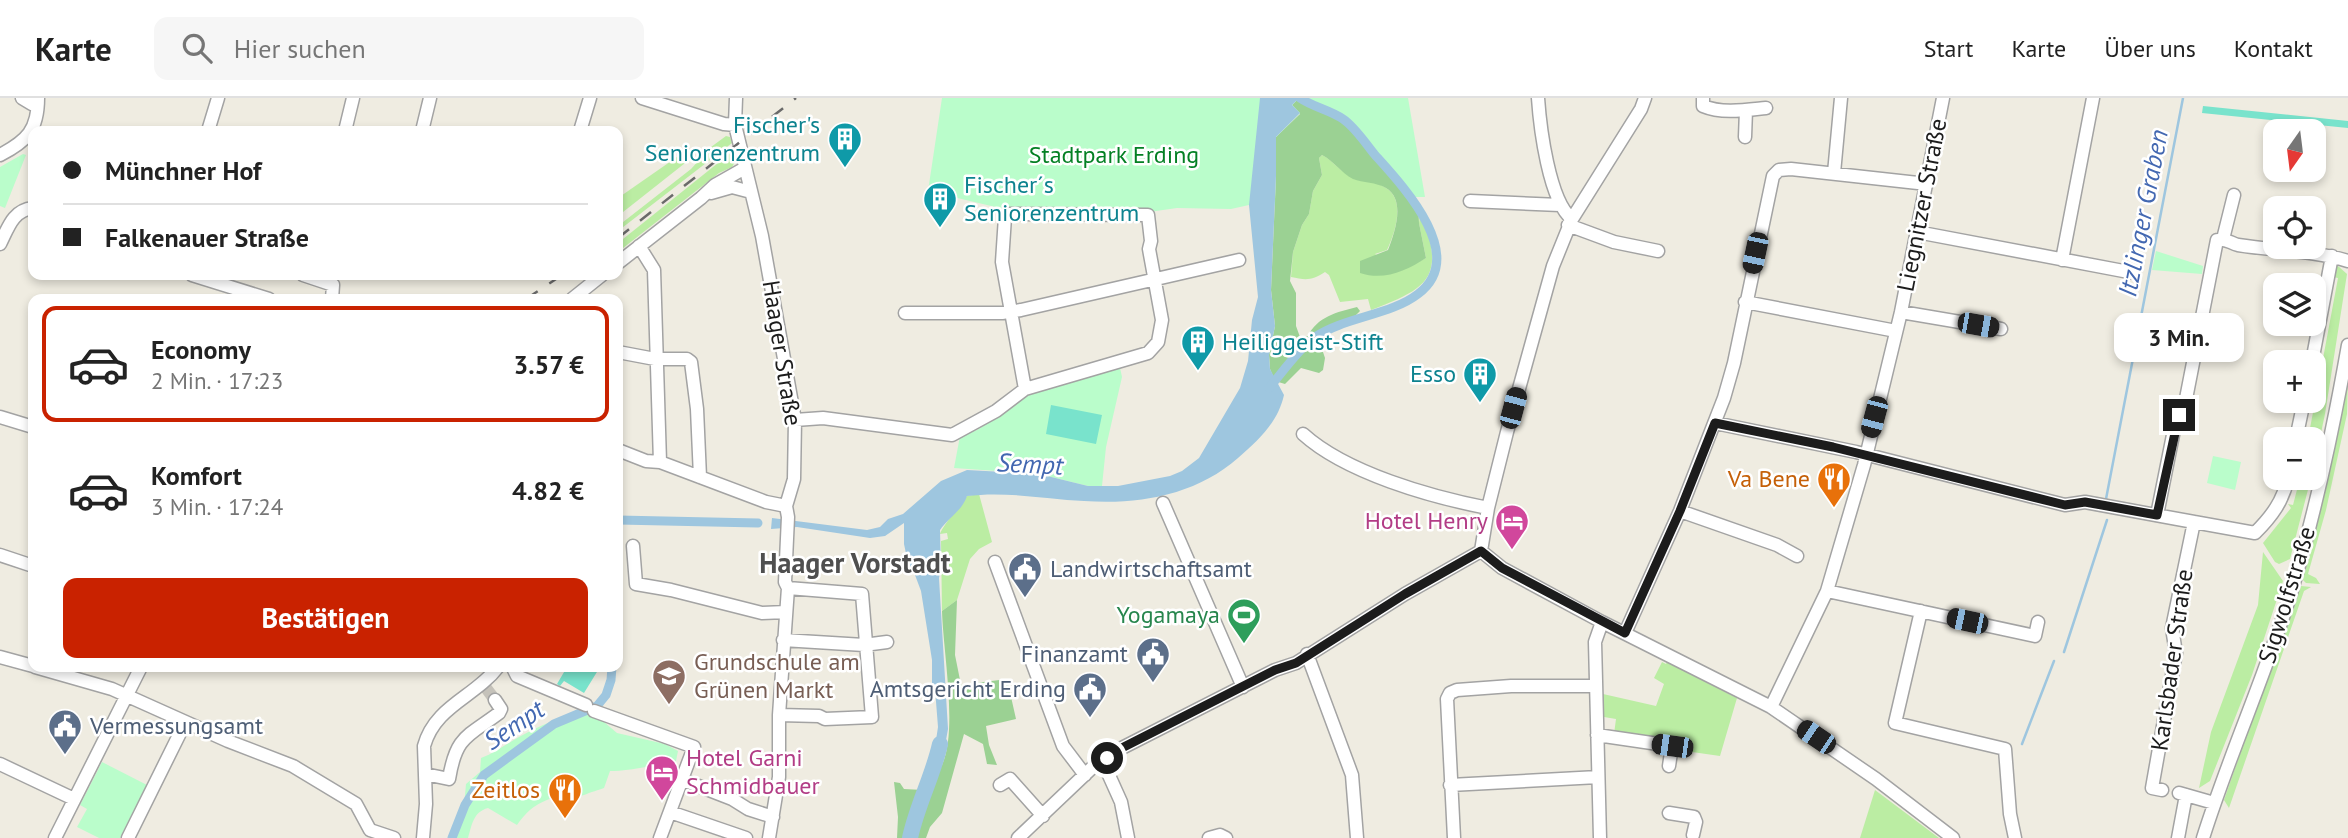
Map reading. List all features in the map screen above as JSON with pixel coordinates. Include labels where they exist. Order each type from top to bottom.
[{"type":"street","points":[[210,126],[218,98]]},
{"type":"street","points":[[346,126],[353,98]]},
{"type":"street","points":[[423,126],[430,98]]},
{"type":"street","points":[[582,126],[590,98]]},
{"type":"street","points":[[642,98],[724,124],[735,125]]},
{"type":"street","name":"Haager Straße","points":[[736,98],[735,125],[762,236],[795,420],[794,479],[787,512],[785,582],[788,588],[779,715],[779,776],[769,838]]},
{"type":"street","points":[[1538,98],[1541,134],[1560,205],[1570,222],[1614,242],[1658,251]]},
{"type":"street","points":[[1481,551],[1488,508],[1539,308],[1570,222],[1641,109],[1645,98]]},
{"type":"street","points":[[1703,98],[1703,106],[1710,109],[1766,108]]},
{"type":"street","points":[[1834,173],[1841,98]]},
{"type":"street","name":"Liegnitzer Straße","points":[[1771,707],[1827,592],[1901,312],[1942,98]]},
{"type":"street","points":[[2062,260],[2093,98]]},
{"type":"street","points":[[29,126],[32,102]]},
{"type":"street","points":[[1745,136],[1746,110]]},
{"type":"street","points":[[0,155],[28,136]]},
{"type":"street","points":[[623,259],[723,179],[745,168]]},
{"type":"street","points":[[1625,633],[1680,511],[1729,382],[1774,174],[1782,169],[1791,169],[1927,184]]},
{"type":"street","points":[[701,198],[732,187],[751,192]]},
{"type":"street","points":[[2223,239],[2234,195]]},
{"type":"street","points":[[1470,201],[1560,205]]},
{"type":"street","points":[[0,244],[11,222],[20,211],[28,209]]},
{"type":"street","points":[[795,420],[823,418],[952,435],[996,411],[1025,389],[1148,353],[1158,342],[1161,320],[1149,249],[1151,241],[1148,215],[1009,214],[1005,217],[1002,262],[1025,389]]},
{"type":"street","points":[[1917,232],[2134,273]]},
{"type":"street","points":[[2157,515],[2176,420],[2184,409],[2217,240],[2332,256],[2348,261]]},
{"type":"street","points":[[639,246],[654,270],[660,462]]},
{"type":"street","points":[[2332,256],[2348,254]]},
{"type":"street","points":[[2314,350],[2332,256]]},
{"type":"street","points":[[905,313],[1002,313],[1021,310],[1239,260]]},
{"type":"street","points":[[208,280],[253,294]]},
{"type":"street","points":[[318,280],[333,285],[332,294]]},
{"type":"street","points":[[578,294],[596,280]]},
{"type":"street","points":[[1745,302],[1896,331]]},
{"type":"street","name":"Liegnitzer Straße","points":[[1901,312],[2001,329]]},
{"type":"street","name":"Sigwolfstraße","points":[[2203,838],[2294,584],[2335,418],[2348,345]]},
{"type":"street","points":[[623,353],[655,359],[687,359],[691,362],[697,409],[700,477]]},
{"type":"street","points":[[0,418],[28,426]]},
{"type":"street","points":[[1715,423],[1763,431],[2065,505],[2085,502],[2255,533],[2281,503],[2285,490]]},
{"type":"street","points":[[1303,434],[1329,454],[1374,474],[1408,487],[1488,508]]},
{"type":"street","points":[[623,452],[646,461],[660,462],[787,512]]},
{"type":"street","points":[[1163,502],[1243,687]]},
{"type":"street","points":[[1680,511],[1777,545],[1797,556]]},
{"type":"street","name":"Karlsbader Straße","points":[[2162,790],[2152,788],[2176,653],[2172,628],[2194,522]]},
{"type":"street","points":[[633,545],[636,584],[762,613],[786,612]]},
{"type":"street","points":[[1481,551],[1502,568],[1602,622],[1771,707],[1876,779],[1953,838]]},
{"type":"street","points":[[1018,838],[1112,753],[1284,666],[1294,657],[1307,654],[1481,551]]},
{"type":"street","points":[[0,555],[28,564]]},
{"type":"street","points":[[995,562],[1063,746],[1085,775]]},
{"type":"street","points":[[779,715],[819,716],[825,719],[872,717],[864,645],[862,594],[788,588]]},
{"type":"street","points":[[1827,592],[2035,636],[2038,622]]},
{"type":"street","points":[[1921,611],[1895,723],[2005,749],[2010,814],[2015,838]]},
{"type":"street","points":[[1600,838],[1595,642],[1602,622]]},
{"type":"street","points":[[783,640],[864,645],[887,642]]},
{"type":"street","points":[[1307,654],[1352,775],[1357,838]]},
{"type":"street","points":[[0,657],[28,664]]},
{"type":"street","points":[[53,672],[127,696],[269,759],[293,766],[320,780],[360,807],[365,834],[394,838]]},
{"type":"street","points":[[55,838],[139,672]]},
{"type":"street","points":[[423,838],[426,804],[424,746],[432,724],[444,711],[484,685],[494,672]]},
{"type":"street","points":[[516,672],[517,676],[592,710],[694,747],[660,838]]},
{"type":"street","points":[[1454,838],[1447,699],[1450,693],[1457,690],[1511,686],[1596,686]]},
{"type":"street","points":[[425,775],[449,779],[453,756],[464,736],[499,713],[500,709],[495,700]]},
{"type":"street","points":[[128,838],[185,723]]},
{"type":"street","points":[[1597,735],[1672,746],[1669,766]]},
{"type":"street","points":[[1102,762],[1121,803],[1128,838]]},
{"type":"street","points":[[0,764],[74,799]]},
{"type":"street","points":[[1450,785],[1598,776]]},
{"type":"street","points":[[1000,785],[1010,779],[1043,816]]},
{"type":"street","points":[[683,780],[732,799],[748,809],[773,817]]},
{"type":"street","points":[[2178,838],[2182,794],[2214,803]]},
{"type":"street","points":[[670,812],[746,838]]},
{"type":"street","points":[[1669,813],[1694,817],[1697,837]]},
{"type":"street","points":[[1209,838],[1220,835],[1226,838]]},
{"type":"green space","name":"Stadtpark Erding","points":[[942,98],[1299,98],[1292,105],[1300,113],[1276,137],[1275,205],[1249,205],[1231,209],[1177,208],[1149,212],[1008,210],[928,191]]},
{"type":"green space","points":[[1299,98],[1310,99],[1344,115],[1418,203],[1426,258],[1411,267],[1386,275],[1360,273],[1360,261],[1388,250],[1397,217],[1396,200],[1386,188],[1353,179],[1322,155],[1319,158],[1322,175],[1313,191],[1309,214],[1302,225],[1293,252],[1290,281],[1296,293],[1296,326],[1300,337],[1308,336],[1317,324],[1328,316],[1357,307],[1360,311],[1326,329],[1332,338],[1322,349],[1325,358],[1323,370],[1319,373],[1301,368],[1285,384],[1275,381],[1270,369],[1269,355],[1275,326],[1271,290],[1276,137],[1300,114],[1292,105]]},
{"type":"green space","points":[[1304,98],[1408,98],[1425,197],[1411,197],[1344,115]]},
{"type":"green space","points":[[726,136],[730,137],[732,143],[623,227],[623,222],[691,169],[711,147]]},
{"type":"green space","points":[[687,150],[694,156],[623,212],[623,195]]},
{"type":"green space","points":[[733,151],[735,162],[732,167],[719,173],[623,248],[623,239]]},
{"type":"green space","points":[[23,154],[26,155],[5,208],[0,206],[0,167]]},
{"type":"green space","points":[[1322,155],[1349,175],[1381,185],[1392,193],[1397,208],[1393,235],[1387,250],[1375,254],[1400,271],[1426,258],[1419,223],[1420,214],[1423,218],[1432,255],[1431,268],[1426,279],[1406,295],[1371,310],[1368,299],[1340,302],[1329,275],[1325,272],[1308,279],[1291,277],[1293,252],[1302,225],[1309,214],[1313,191],[1322,175],[1319,158]]},
{"type":"green space","points":[[2156,251],[2203,266],[2202,274],[2152,270]]},
{"type":"green space","points":[[2333,266],[2338,266],[2347,274],[2326,408],[2325,350],[2338,278],[2333,277]]},
{"type":"green space","points":[[1119,363],[1122,377],[1106,447],[1102,486],[1088,486],[1039,474],[954,468],[960,436],[977,430],[1016,405],[1024,391]]},
{"type":"green space","points":[[2348,377],[2347,414],[2326,510],[2308,574],[2320,584],[2306,583],[2300,577],[2321,490],[2326,490],[2326,469]]},
{"type":"green space","points":[[2313,413],[2325,413],[2322,427],[2310,427]]},
{"type":"green space","points":[[2213,456],[2241,462],[2235,490],[2207,483]]},
{"type":"green space","points":[[2297,490],[2308,490],[2290,559],[2279,564],[2263,543],[2291,508],[2288,504],[2293,505]]},
{"type":"green space","points":[[979,494],[992,542],[979,549],[970,559],[957,600],[942,611],[941,541],[948,539],[947,533],[940,534],[967,496]]},
{"type":"green space","points":[[2263,552],[2283,581],[2252,675],[2210,781],[2199,788],[2211,732],[2258,605]]},
{"type":"green space","points":[[2301,586],[2311,587],[2304,591],[2229,808],[2224,800]]},
{"type":"green space","points":[[957,600],[955,655],[961,685],[1007,679],[1016,719],[986,726],[989,745],[997,765],[987,764],[983,744],[964,734],[942,813],[930,827],[926,838],[897,838],[898,817],[894,782],[900,783],[904,789],[923,790],[932,763],[942,765],[947,750],[949,712],[942,611]]},
{"type":"green space","points":[[1662,662],[1667,662],[1737,698],[1720,756],[1678,750],[1679,739],[1666,737],[1665,741],[1614,734],[1616,719],[1604,717],[1603,694],[1656,706],[1664,684],[1654,678]]},
{"type":"green space","points":[[585,709],[617,733],[665,744],[678,751],[675,766],[610,771],[604,788],[564,800],[558,807],[552,798],[532,808],[517,825],[488,808],[476,816],[468,838],[456,838],[463,817],[466,784],[480,772],[481,758],[535,729]]},
{"type":"green space","points":[[102,762],[147,785],[120,838],[99,838],[77,827],[87,809],[80,805]]},
{"type":"green space","points":[[1875,790],[1939,838],[1860,838]]},
{"type":"shaded area","points":[[1260,98],[1299,98],[1292,105],[1300,113],[1276,137],[1271,290],[1275,326],[1269,355],[1270,369],[1284,395],[1277,414],[1260,437],[1222,471],[1204,481],[1166,495],[1105,502],[1011,495],[967,496],[962,506],[940,530],[939,578],[948,729],[943,757],[935,763],[933,760],[938,727],[935,689],[932,684],[932,660],[921,591],[909,568],[904,544],[904,523],[885,536],[870,538],[797,527],[771,529],[772,518],[867,530],[880,527],[888,519],[903,514],[941,481],[967,470],[1039,474],[1088,486],[1118,486],[1170,476],[1199,458],[1240,388],[1248,361],[1252,320],[1258,297],[1249,205]]},
{"type":"shaded area","points":[[2203,106],[2348,121],[2348,128],[2326,126],[2326,119],[2263,119],[2202,113]]},
{"type":"shaded area","points":[[1051,405],[1102,415],[1096,444],[1046,434]]},
{"type":"shaded area","points":[[564,672],[597,672],[584,693],[564,681],[560,686],[557,684]]},
{"type":"waterway","name":"Sempt","points":[[1269,388],[1297,353],[1315,337],[1340,325],[1395,307],[1418,294],[1432,278],[1437,261],[1434,241],[1426,222],[1401,184],[1352,126],[1333,113],[1300,98]]},
{"type":"waterway","name":"Itzlinger Graben","points":[[2106,499],[2183,98]]},
{"type":"waterway","name":"Sempt","points":[[623,520],[758,523]]},
{"type":"waterway","name":"Itzlinger Graben","points":[[2064,652],[2107,520]]},
{"type":"waterway","name":"Itzlinger Graben","points":[[2022,744],[2054,661]]},
{"type":"waterway","name":"Sempt","points":[[452,838],[465,805],[484,775],[554,724],[597,706],[606,695],[612,672]]},
{"type":"waterway","points":[[910,838],[940,744]]},
{"type":"tunnel","points":[[486,688],[495,700]]},
{"type":"railway","points":[[623,234],[796,98]]},
{"type":"railway","points":[[534,294],[554,280]]},
{"type":"place","name":"Fischer's Seniorenzentrum","points":[[845,169]]},
{"type":"place","name":"Fischer´s Seniorenzentrum","points":[[940,229]]},
{"type":"place","name":"Heiliggeist-Stift","points":[[1198,372]]},
{"type":"place","name":"Esso","points":[[1480,404]]},
{"type":"place","name":"Va Bene","points":[[1834,509]]},
{"type":"place","name":"Hotel Henry","points":[[1512,551]]},
{"type":"place","name":"Landwirtschaftsamt","points":[[1025,599]]},
{"type":"place","name":"Yogamaya","points":[[1244,645]]},
{"type":"place","name":"Finanzamt","points":[[1153,684]]},
{"type":"place","name":"Grundschule am Grünen Markt","points":[[669,706]]},
{"type":"place","name":"Amtsgericht Erding","points":[[1090,719]]},
{"type":"place","name":"Vermessungsamt","points":[[65,756]]},
{"type":"place","name":"Hotel Garni Schmidbauer","points":[[662,802]]},
{"type":"place","name":"Zeitlos","points":[[565,820]]},
{"type":"district","name":"Haager Vorstadt","points":[[855,563]]},
{"type":"route","points":[[1107,758],[1112,753],[1275,670],[1296,663],[1405,594],[1481,551],[1502,568],[1625,633],[1680,511],[1715,423],[1833,447],[2065,505],[2085,502],[2157,515],[2179,415]]}]
